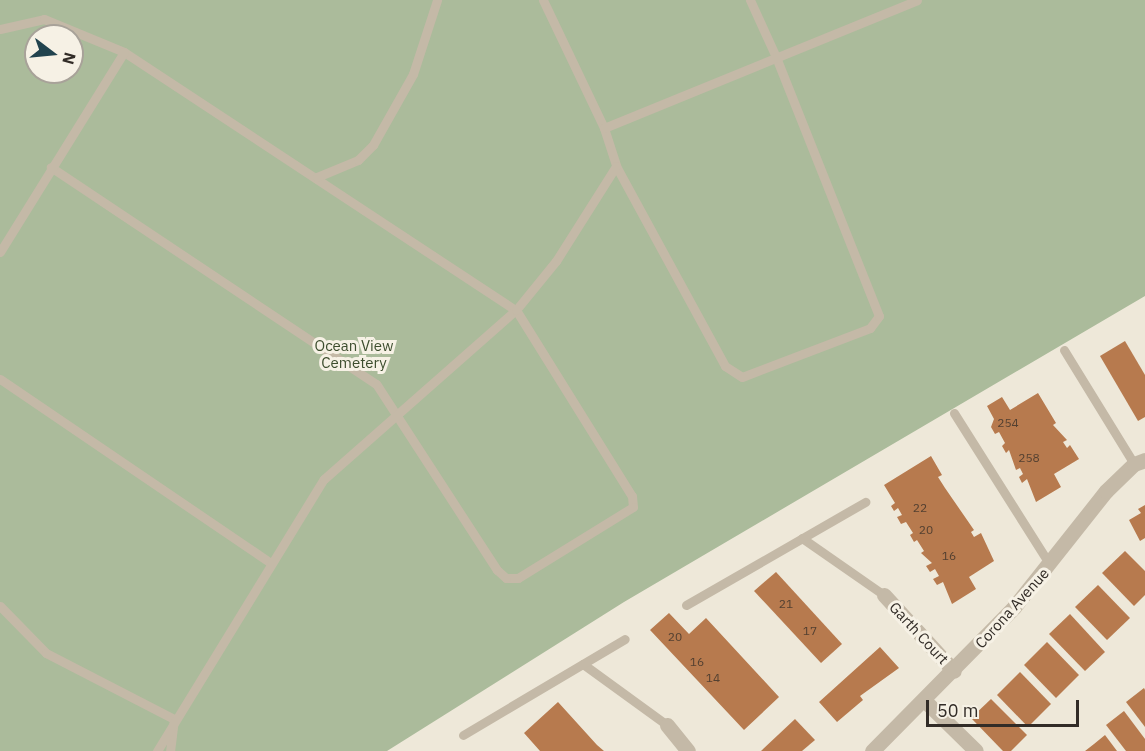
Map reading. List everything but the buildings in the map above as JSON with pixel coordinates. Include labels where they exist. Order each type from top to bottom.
[{"type":"street","name":"Corona Avenue","points":[[872,751],[954,671],[1050,565],[1106,491],[1140,462]]},
{"type":"street","name":"Garth Court","points":[[884,596],[954,671]]},
{"type":"street","points":[[925,701],[976,751]]},
{"type":"street","points":[[667,725],[688,751]]},
{"type":"lane","points":[[317,177],[358,160],[373,145],[413,74],[437,0]]},
{"type":"lane","points":[[543,0],[604,128],[616,166],[729,372],[750,376],[875,325],[878,309],[777,57],[750,0]]},
{"type":"lane","points":[[604,128],[917,0]]},
{"type":"lane","points":[[0,29],[44,19],[124,52],[516,309],[632,496],[630,511],[518,578],[506,579],[497,570],[397,412],[376,384],[51,167]]},
{"type":"lane","points":[[0,252],[124,52]]},
{"type":"lane","points":[[157,751],[174,719],[324,479],[516,309],[569,242],[616,166]]},
{"type":"lane","points":[[1064,350],[1140,462]]},
{"type":"lane","points":[[0,378],[271,563]]},
{"type":"lane","points":[[954,413],[1050,565]]},
{"type":"lane","points":[[686,605],[865,502]]},
{"type":"lane","points":[[802,538],[884,596]]},
{"type":"lane","points":[[0,606],[46,653],[174,719]]},
{"type":"lane","points":[[463,735],[625,639]]},
{"type":"lane","points":[[583,664],[667,725]]},
{"type":"lane","points":[[170,751],[174,719]]},
{"type":"green space","name":"Ocean View Cemetery","points":[[0,0],[1145,0],[1145,296],[624,602],[387,751],[0,751]]}]
